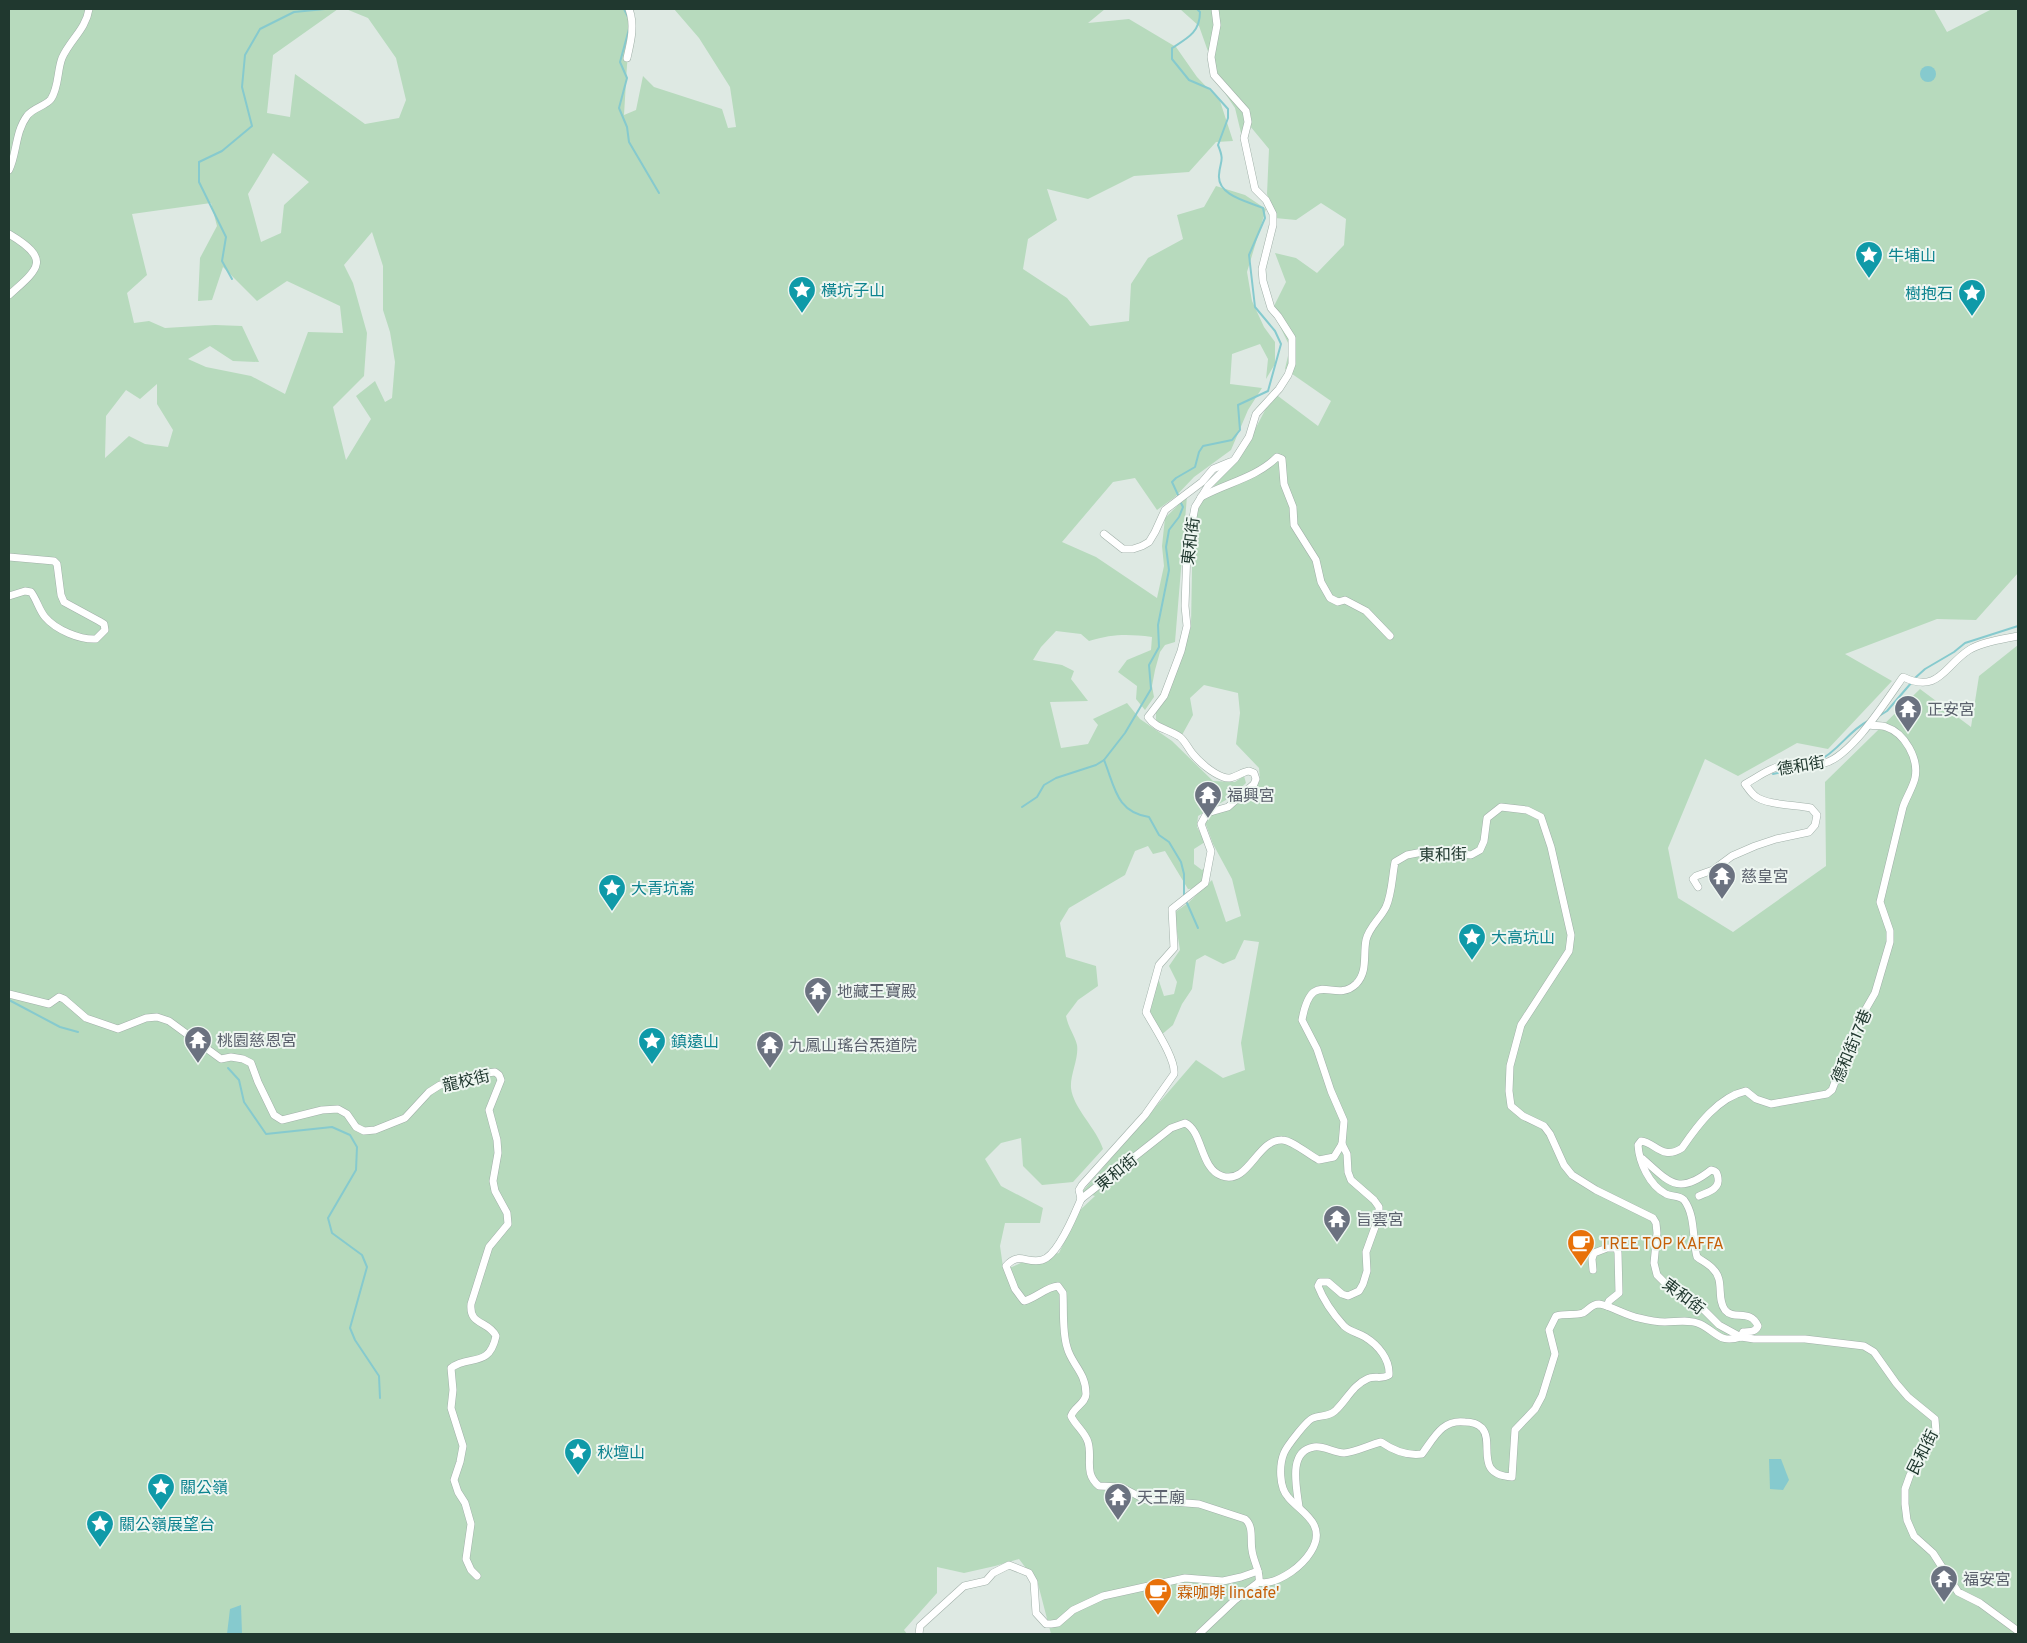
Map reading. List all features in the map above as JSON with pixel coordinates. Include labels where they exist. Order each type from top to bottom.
[{"type":"street","points":[[9,170],[20,128],[27,115],[50,100],[55,91],[61,61],[65,52],[82,30],[88,18],[89,9]]},
{"type":"street","points":[[627,58],[632,38],[629,9]]},
{"type":"street","name":"東和街","points":[[1215,9],[1217,24],[1211,57],[1214,75],[1246,112],[1248,122],[1244,138],[1255,189],[1266,200],[1273,214],[1273,225],[1262,269],[1263,281],[1270,308],[1278,316],[1292,338],[1293,349],[1288,375],[1256,414],[1249,437],[1232,461],[1198,498],[1187,550],[1184,606],[1187,626],[1181,651],[1164,696],[1148,717],[1154,725],[1173,732],[1183,739],[1194,755],[1213,772],[1224,778],[1230,778],[1249,771],[1254,773],[1256,779],[1254,784],[1228,807],[1207,813],[1203,818],[1201,824],[1211,851],[1205,883],[1172,909],[1174,948],[1159,964],[1146,1012],[1175,1069],[1174,1074],[1145,1115],[1082,1185],[1079,1190],[1081,1199],[1176,1125],[1184,1123],[1188,1125],[1199,1144],[1207,1163],[1221,1176],[1231,1177],[1240,1174],[1270,1143],[1282,1139],[1319,1160],[1329,1160],[1334,1157],[1342,1144],[1344,1121],[1331,1091],[1317,1049],[1302,1020],[1309,996],[1312,992],[1322,989],[1343,991],[1357,983],[1363,974],[1366,939],[1386,907],[1395,862],[1407,855],[1433,850],[1471,855],[1480,850],[1484,841],[1487,818],[1492,812],[1501,807],[1527,810],[1537,813],[1544,824],[1571,935],[1569,951],[1521,1025],[1510,1066],[1509,1091],[1511,1106],[1523,1116],[1544,1126],[1550,1134],[1564,1165],[1572,1175],[1596,1190],[1653,1218],[1656,1222],[1658,1233],[1654,1268],[1662,1281],[1698,1304],[1719,1325],[1741,1337]]},
{"type":"street","points":[[9,234],[31,250],[37,264],[31,277],[9,295]]},
{"type":"street","points":[[1198,498],[1217,488],[1264,469],[1277,457],[1282,459],[1284,484],[1293,507],[1294,525],[1316,560],[1321,582],[1330,598],[1338,602],[1345,600],[1366,611],[1390,636]]},
{"type":"street","points":[[1104,534],[1123,549],[1133,549],[1142,546],[1149,542],[1165,510],[1202,482],[1213,468],[1232,461]]},
{"type":"street","points":[[9,557],[54,561],[57,564],[61,595],[64,602],[99,620],[104,624],[105,630],[96,638],[82,637],[57,627],[49,621],[31,592],[25,591],[9,596]]},
{"type":"street","name":"德和街","points":[[1698,887],[1694,879],[1696,876],[1713,870],[1732,856],[1776,839],[1802,835],[1809,832],[1815,825],[1816,815],[1811,808],[1793,804],[1765,802],[1755,796],[1745,784],[1777,766],[1792,764],[1814,766],[1826,763],[1845,753],[1871,723],[1876,713],[1903,677],[1917,682],[1934,681],[1970,649],[2018,636]]},
{"type":"street","name":"德和街17巷","points":[[1640,1157],[1638,1144],[1642,1141],[1647,1141],[1657,1150],[1677,1152],[1718,1106],[1740,1093],[1746,1092],[1756,1099],[1771,1104],[1827,1094],[1832,1090],[1856,1026],[1874,993],[1890,942],[1890,931],[1880,902],[1903,808],[1907,794],[1915,782],[1917,770],[1910,749],[1899,736],[1887,727],[1871,723]]},
{"type":"street","name":"龍校街","points":[[9,994],[49,1004],[59,997],[86,1018],[118,1029],[146,1018],[157,1017],[169,1021],[221,1059],[231,1057],[243,1059],[251,1063],[274,1115],[282,1120],[322,1110],[338,1109],[347,1114],[356,1127],[364,1131],[376,1130],[405,1118],[429,1092],[440,1085],[465,1082],[487,1073],[495,1072],[499,1075],[501,1080],[489,1110],[497,1140],[498,1153],[493,1181],[495,1192],[507,1213],[508,1224],[488,1247],[470,1312],[473,1318],[489,1328],[496,1336],[494,1346],[479,1360],[456,1364],[450,1368],[453,1390],[451,1408],[463,1446],[454,1480],[458,1492],[466,1503],[471,1524],[466,1559],[470,1570],[477,1576]]},
{"type":"street","points":[[1199,1634],[1235,1600],[1259,1582],[1268,1583],[1286,1575],[1306,1560],[1313,1550],[1316,1530],[1314,1524],[1287,1496],[1282,1485],[1281,1474],[1284,1452],[1312,1418],[1333,1413],[1358,1384],[1369,1378],[1385,1378],[1389,1375],[1390,1368],[1385,1356],[1374,1344],[1344,1326],[1321,1294],[1318,1286],[1320,1282],[1328,1282],[1342,1294],[1348,1296],[1359,1291],[1367,1271],[1366,1252],[1378,1216],[1379,1207],[1374,1200],[1351,1180],[1348,1172],[1347,1154],[1342,1144]]},
{"type":"street","points":[[1640,1157],[1664,1179],[1679,1184],[1698,1179],[1710,1170],[1714,1171],[1717,1174],[1719,1183],[1717,1187],[1699,1196]]},
{"type":"street","points":[[1640,1157],[1650,1180],[1659,1189],[1667,1195],[1680,1197],[1685,1201],[1691,1219],[1697,1257],[1714,1269],[1718,1275],[1722,1305],[1725,1310],[1734,1315],[1744,1314],[1756,1322],[1757,1329],[1753,1332],[1743,1332],[1741,1337]]},
{"type":"street","points":[[1081,1199],[1053,1253],[1043,1260],[1019,1258],[1012,1260],[1006,1266],[1015,1289],[1024,1301],[1035,1298],[1052,1286],[1058,1286],[1063,1292],[1066,1346],[1081,1372],[1086,1393],[1085,1399],[1072,1412],[1071,1416],[1089,1444],[1089,1472],[1091,1477],[1099,1486],[1121,1487],[1146,1500],[1199,1504],[1239,1516],[1249,1522],[1252,1553],[1260,1577],[1259,1582]]},
{"type":"street","points":[[1298,1507],[1296,1470],[1299,1456],[1307,1449],[1315,1446],[1345,1453],[1381,1442],[1391,1449],[1401,1452],[1413,1455],[1422,1454],[1436,1433],[1447,1423],[1456,1420],[1473,1422],[1482,1429],[1486,1438],[1489,1464],[1494,1472],[1502,1476],[1512,1477],[1515,1430],[1535,1410],[1542,1396],[1555,1354],[1549,1330],[1551,1323],[1556,1316],[1585,1312],[1592,1305],[1600,1304],[1606,1306],[1619,1293],[1617,1248],[1607,1248],[1594,1253],[1592,1259],[1593,1270]]},
{"type":"street","name":"民和街","points":[[1606,1306],[1639,1319],[1700,1324],[1717,1336],[1731,1340],[1741,1337],[1754,1339],[1805,1339],[1864,1346],[1874,1352],[1896,1383],[1935,1418],[1936,1432],[1924,1448],[1905,1489],[1907,1520],[1914,1536],[1933,1553],[1958,1592],[1980,1603],[2018,1631]]},
{"type":"street","points":[[920,1634],[920,1626],[964,1586],[986,1581],[993,1573],[1009,1565],[1029,1573],[1034,1582],[1036,1613],[1046,1624],[1058,1623],[1073,1610],[1103,1596],[1186,1578],[1223,1581],[1258,1571]]},
{"type":"green space","points":[[9,9],[338,9],[273,55],[267,113],[290,117],[295,74],[365,124],[399,118],[406,100],[396,58],[368,18],[346,9],[630,9],[633,23],[627,65],[624,115],[636,110],[643,76],[654,87],[722,109],[728,128],[736,127],[730,87],[699,38],[674,9],[1105,9],[1088,23],[1129,19],[1176,47],[1197,77],[1220,101],[1233,141],[1216,142],[1189,172],[1134,176],[1088,199],[1047,189],[1057,220],[1028,239],[1023,269],[1067,298],[1090,326],[1129,321],[1131,284],[1148,258],[1183,239],[1177,215],[1204,207],[1216,186],[1245,195],[1266,209],[1247,272],[1252,301],[1264,327],[1275,342],[1275,364],[1266,379],[1268,359],[1260,344],[1232,354],[1230,384],[1262,388],[1248,410],[1231,450],[1194,477],[1175,497],[1157,510],[1135,478],[1113,482],[1062,542],[1096,557],[1157,598],[1164,566],[1162,546],[1165,518],[1187,496],[1175,642],[1165,645],[1160,652],[1152,686],[1154,697],[1145,710],[1136,699],[1137,686],[1118,672],[1127,660],[1151,650],[1152,637],[1120,635],[1089,641],[1081,634],[1056,631],[1041,647],[1033,660],[1062,665],[1074,671],[1071,679],[1088,701],[1050,702],[1061,748],[1088,744],[1098,725],[1093,719],[1127,703],[1140,719],[1172,741],[1213,781],[1235,782],[1244,776],[1246,783],[1231,797],[1198,816],[1197,827],[1205,842],[1194,849],[1194,864],[1202,870],[1206,867],[1209,874],[1198,888],[1188,889],[1165,851],[1153,854],[1148,846],[1135,851],[1125,875],[1069,908],[1060,923],[1066,957],[1096,966],[1098,986],[1078,1000],[1066,1016],[1077,1045],[1077,1056],[1071,1083],[1073,1096],[1103,1149],[1073,1182],[1042,1185],[1023,1166],[1021,1138],[1001,1143],[985,1159],[1001,1186],[1043,1208],[1040,1223],[1005,1223],[1000,1246],[1003,1267],[1012,1267],[1027,1260],[1059,1253],[1079,1211],[1095,1196],[1082,1192],[1196,1060],[1223,1078],[1245,1070],[1241,1043],[1259,942],[1244,940],[1235,959],[1223,964],[1205,955],[1196,960],[1192,989],[1182,1004],[1173,1025],[1160,1036],[1149,1009],[1154,984],[1159,981],[1164,996],[1174,994],[1177,982],[1169,966],[1180,950],[1174,913],[1188,903],[1212,880],[1226,922],[1241,916],[1232,879],[1213,844],[1205,822],[1213,812],[1232,807],[1260,780],[1259,768],[1236,744],[1240,713],[1238,693],[1204,685],[1190,698],[1193,715],[1182,735],[1156,721],[1156,711],[1170,689],[1191,627],[1193,513],[1213,488],[1220,474],[1250,439],[1274,393],[1318,426],[1331,401],[1285,369],[1290,347],[1272,310],[1286,282],[1275,253],[1296,258],[1317,273],[1344,245],[1346,219],[1321,203],[1296,220],[1275,218],[1267,194],[1269,149],[1250,126],[1242,137],[1235,108],[1214,77],[1210,57],[1199,26],[1180,9],[1934,9],[1947,32],[1992,9],[2018,9],[2018,573],[1976,620],[1937,619],[1845,654],[1892,681],[1828,749],[1797,743],[1738,776],[1705,759],[1668,848],[1678,898],[1733,932],[1826,866],[1825,782],[1920,689],[1971,727],[1979,676],[2018,645],[2018,1634],[1051,1634],[1038,1584],[1019,1559],[964,1573],[937,1567],[937,1593],[904,1630],[907,1634],[9,1634]],"holes":[[[273,153],[309,182],[284,205],[281,233],[261,242],[248,194]],[[211,203],[217,226],[200,258],[198,301],[212,300],[223,267],[257,301],[287,281],[340,306],[343,333],[308,332],[285,394],[251,376],[206,367],[188,359],[210,346],[233,361],[259,362],[242,326],[215,325],[165,328],[149,321],[134,323],[127,293],[147,275],[132,214]],[[372,232],[383,266],[383,310],[390,332],[395,362],[392,398],[385,402],[375,381],[356,396],[371,419],[346,460],[333,407],[364,376],[367,333],[353,283],[344,265]],[[157,384],[157,404],[173,430],[168,447],[145,444],[129,436],[105,458],[106,416],[126,390],[140,399]]]},
{"type":"water","points":[[1925,66],[1931,66],[1936,71],[1934,80],[1925,82],[1920,77],[1920,71]]},
{"type":"water","points":[[1769,1459],[1781,1459],[1789,1480],[1783,1490],[1770,1489]]},
{"type":"water","points":[[241,1605],[242,1634],[227,1634],[230,1609]]},
{"type":"waterway","points":[[232,279],[222,261],[226,237],[199,182],[199,162],[222,151],[252,126],[242,87],[245,55],[260,29],[294,12],[325,9]]},
{"type":"waterway","points":[[624,9],[628,17]]},
{"type":"waterway","points":[[1179,497],[1172,482],[1195,467],[1199,452],[1203,446],[1232,440],[1240,430],[1238,405],[1268,391],[1281,344],[1275,331],[1255,307],[1249,255],[1265,218],[1263,208],[1235,197],[1223,188],[1220,182],[1219,175],[1222,158],[1218,145],[1228,118],[1228,109],[1210,89],[1189,80],[1172,59],[1172,48],[1192,34],[1198,25],[1200,12],[1197,9]]},
{"type":"waterway","points":[[629,29],[620,62],[627,78],[619,108],[627,127],[629,142],[659,193]]},
{"type":"waterway","points":[[1022,807],[1037,797],[1044,785],[1056,778],[1096,765],[1104,760],[1125,733],[1151,689],[1149,665],[1159,647],[1158,625],[1169,570],[1166,547],[1169,530],[1179,517],[1183,507],[1180,501]]},
{"type":"waterway","points":[[1915,678],[1925,669],[1954,652],[1965,643],[2018,626]]},
{"type":"waterway","points":[[1879,716],[1887,711],[1912,682]]},
{"type":"waterway","points":[[1818,761],[1832,752],[1854,730],[1868,721]]},
{"type":"waterway","points":[[1104,760],[1114,789],[1123,804],[1130,810],[1149,817],[1159,835],[1169,842],[1181,862],[1184,874],[1184,897]]},
{"type":"waterway","points":[[1773,774],[1803,768]]},
{"type":"waterway","points":[[1187,903],[1198,928]]},
{"type":"waterway","points":[[9,1000],[60,1027],[78,1032]]},
{"type":"waterway","points":[[228,1068],[239,1080],[244,1102],[266,1134],[332,1127],[350,1135],[357,1147],[356,1170],[328,1218],[332,1233],[362,1255],[367,1267],[350,1328],[355,1340],[379,1376],[380,1398]]},
{"type":"place","name":"牛埔山","points":[[1869,279]]},
{"type":"place","name":"橫坑子山","points":[[802,314]]},
{"type":"place","name":"樹抱石","points":[[1972,317]]},
{"type":"place","name":"正安宮","points":[[1908,733]]},
{"type":"place","name":"福興宮","points":[[1208,819]]},
{"type":"place","name":"慈皇宮","points":[[1722,900]]},
{"type":"place","name":"大青坑崙","points":[[612,912]]},
{"type":"place","name":"大高坑山","points":[[1472,961]]},
{"type":"place","name":"地藏王寶殿","points":[[818,1015]]},
{"type":"place","name":"桃園慈恩宮","points":[[198,1064]]},
{"type":"place","name":"鎮遠山","points":[[652,1065]]},
{"type":"place","name":"九鳳山瑤台炁道院","points":[[770,1069]]},
{"type":"place","name":"旨雲宮","points":[[1337,1243]]},
{"type":"place","name":"TREE TOP KAFFA","points":[[1581,1267]]},
{"type":"place","name":"秋壇山","points":[[578,1476]]},
{"type":"place","name":"關公嶺","points":[[161,1511]]},
{"type":"place","name":"天王廟","points":[[1118,1521]]},
{"type":"place","name":"關公嶺展望台","points":[[100,1548]]},
{"type":"place","name":"福安宮","points":[[1944,1603]]},
{"type":"place","name":"霖咖啡 lincafe'","points":[[1158,1616]]}]
